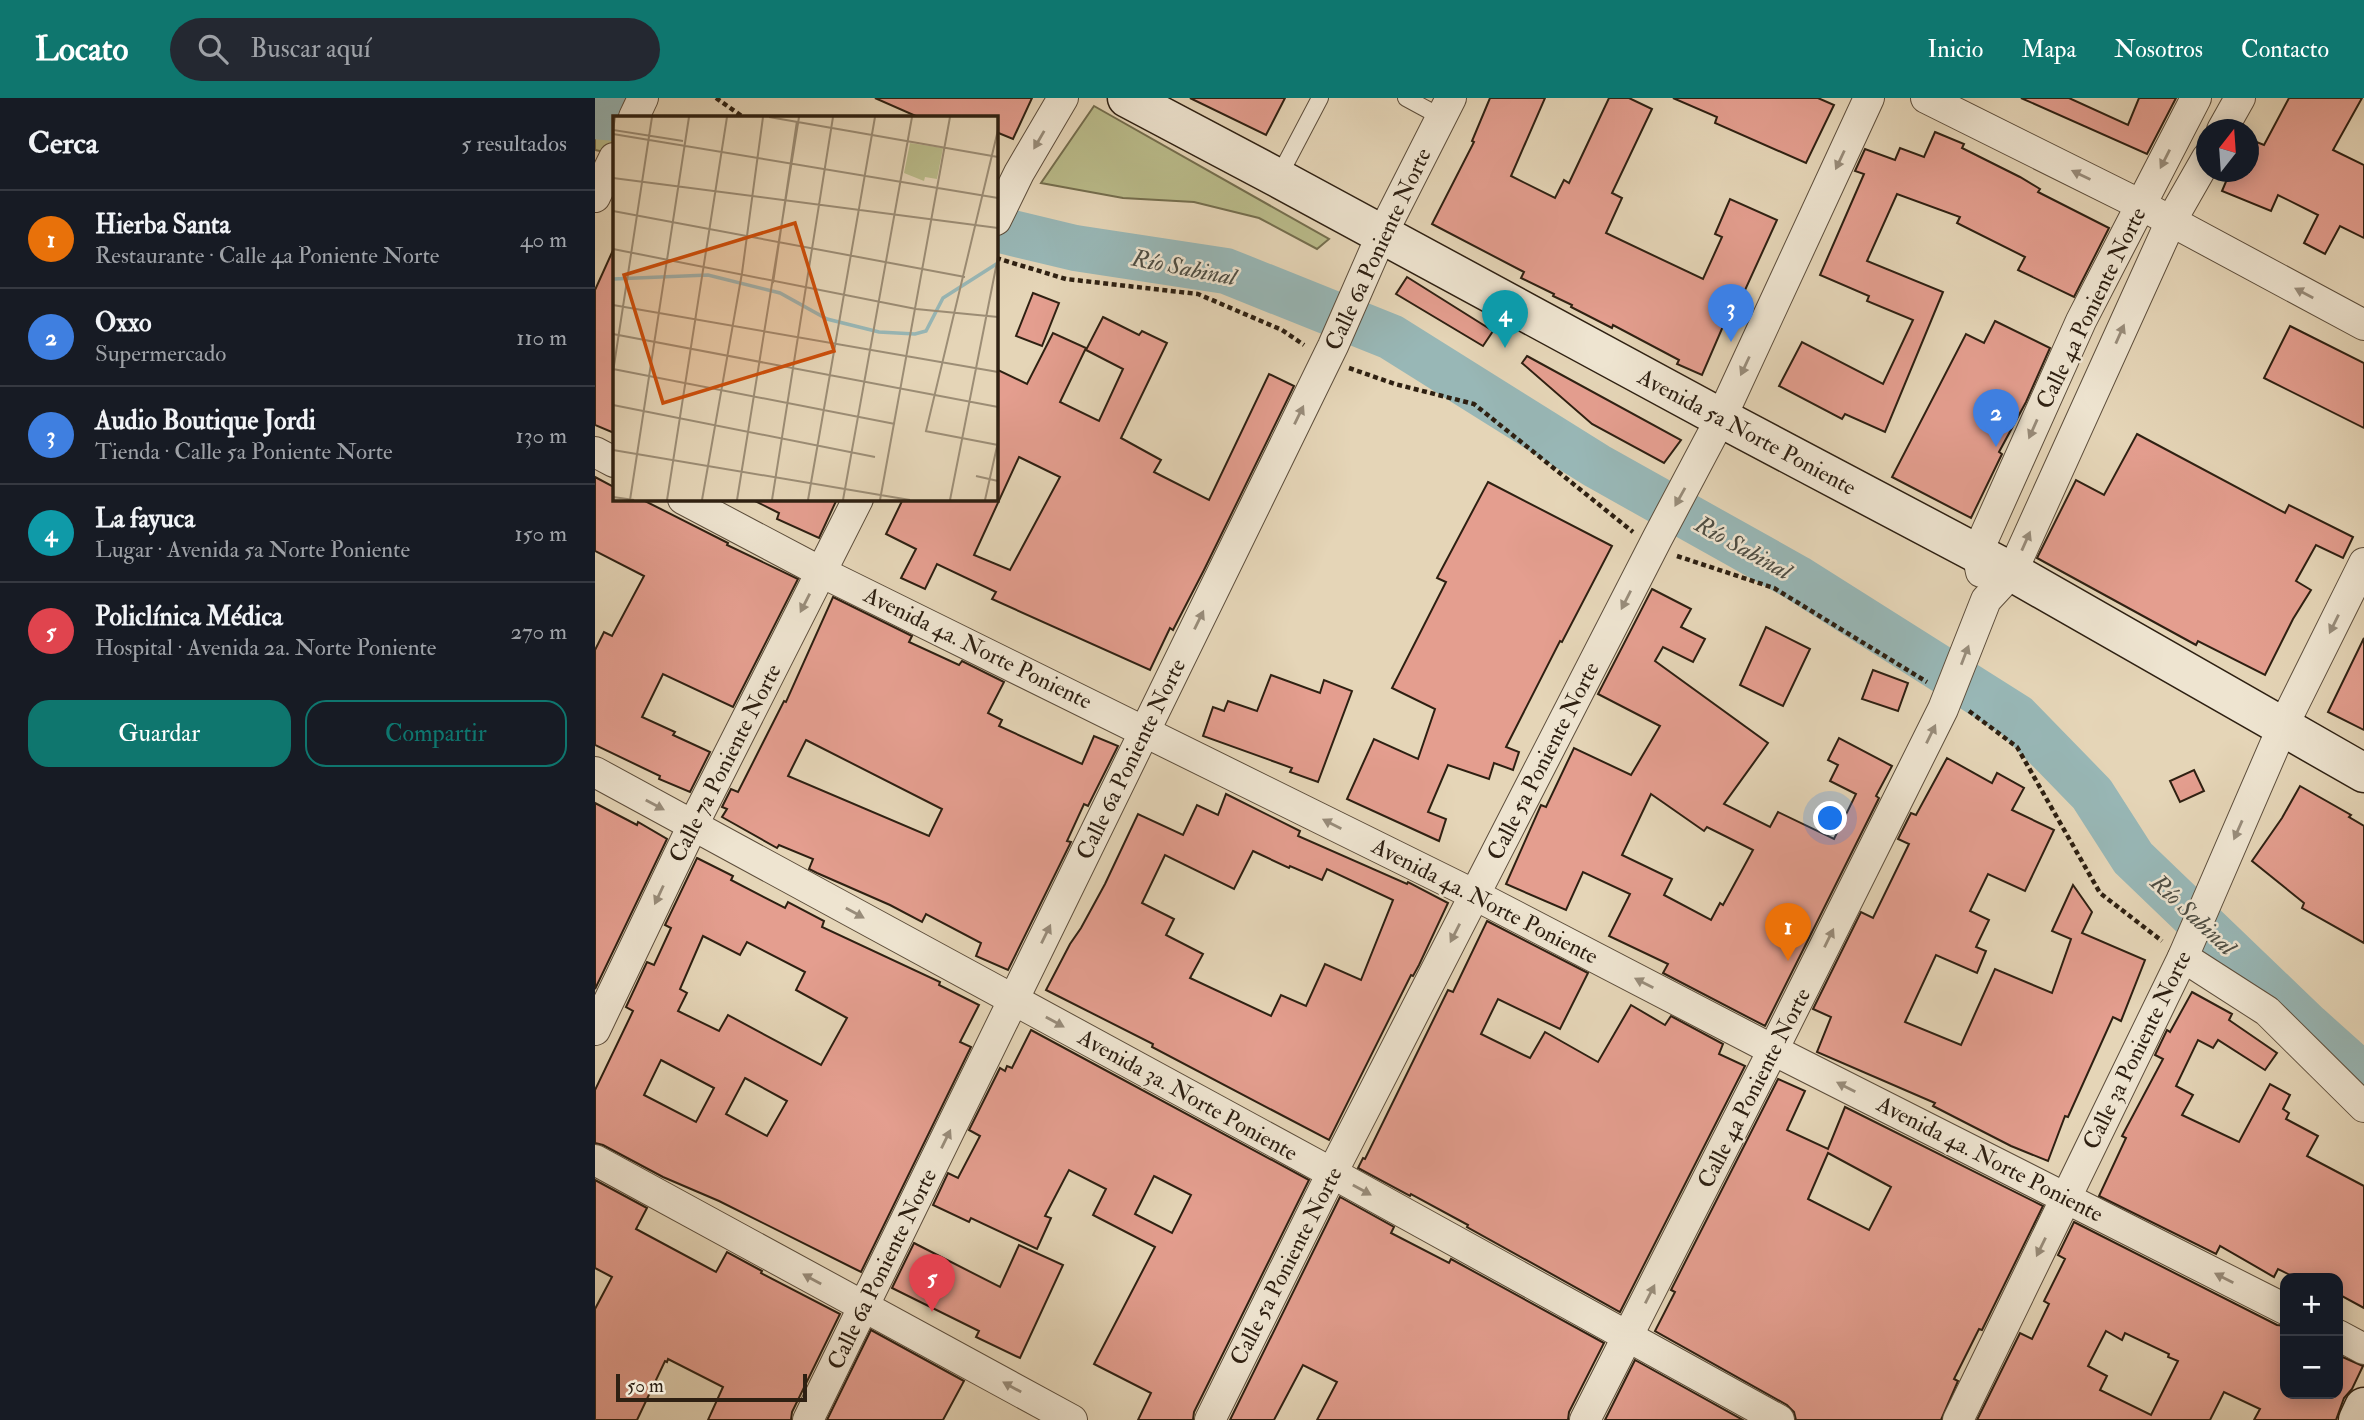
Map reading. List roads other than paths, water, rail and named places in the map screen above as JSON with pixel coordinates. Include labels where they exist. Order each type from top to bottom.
[{"type":"main road","name":"Avenida 5a Norte Poniente","points":[[1126,98],[2012,572],[2364,773]]},
{"type":"main road","points":[[2357,1420],[2364,1407]]},
{"type":"street","points":[[634,116],[643,98]]},
{"type":"street","points":[[997,218],[1014,182],[1063,98]]},
{"type":"street","name":"Calle 5a Poniente Norte","points":[[1210,1420],[1332,1174],[1655,543],[1703,455],[1869,98]]},
{"type":"street","points":[[1926,98],[2141,205],[2364,325]]},
{"type":"street","name":"Calle 4a Poniente Norte","points":[[1977,553],[2081,321],[2196,98]]},
{"type":"street","points":[[2228,119],[2240,98]]},
{"type":"street","name":"Calle 6a Poniente Norte","points":[[808,1420],[1330,353],[1382,234],[1446,107]]},
{"type":"street","points":[[595,197],[613,160]]},
{"type":"street","name":"Calle 4a Poniente Norte","points":[[1585,1420],[1950,693],[1982,610],[2012,572],[2171,221],[2196,177]]},
{"type":"street","points":[[595,452],[613,461]]},
{"type":"street","name":"Avenida 4a. Norte Poniente","points":[[685,500],[821,572],[1475,895],[1773,1050],[2280,1306]]},
{"type":"street","name":"Calle 7a Poniente Norte","points":[[595,1030],[693,825],[857,500]]},
{"type":"street","points":[[1977,553],[1982,610]]},
{"type":"street","name":"Calle 3a Poniente Norte","points":[[1958,1420],[2186,950],[2283,726],[2364,563]]},
{"type":"street","name":"Avenida 3a. Norte Poniente","points":[[595,772],[1779,1420]]},
{"type":"street","points":[[2186,950],[2267,1011],[2364,1107]]},
{"type":"street","points":[[595,1160],[1072,1420]]},
{"type":"street","points":[[2340,1336],[2364,1349]]},
{"type":"lane","points":[[1278,178],[1320,98]]},
{"type":"lane","points":[[1406,98],[1446,107]]},
{"type":"waterway","name":"Río Sabinal","points":[[595,116],[613,118]]},
{"type":"waterway","name":"Río Sabinal","points":[[997,229],[1075,248],[1226,271],[1391,337],[1597,466],[1797,578],[2017,717],[2092,794],[2133,858],[2364,1076]]},
{"type":"place","name":"Audio Boutique Jordi","points":[[1731,342]]},
{"type":"place","name":"La fayuca","points":[[1505,348]]},
{"type":"place","name":"Oxxo","points":[[1996,447]]},
{"type":"place","name":"Hierba Santa","points":[[1788,961]]},
{"type":"place","name":"Policlínica Médica","points":[[932,1312]]}]
